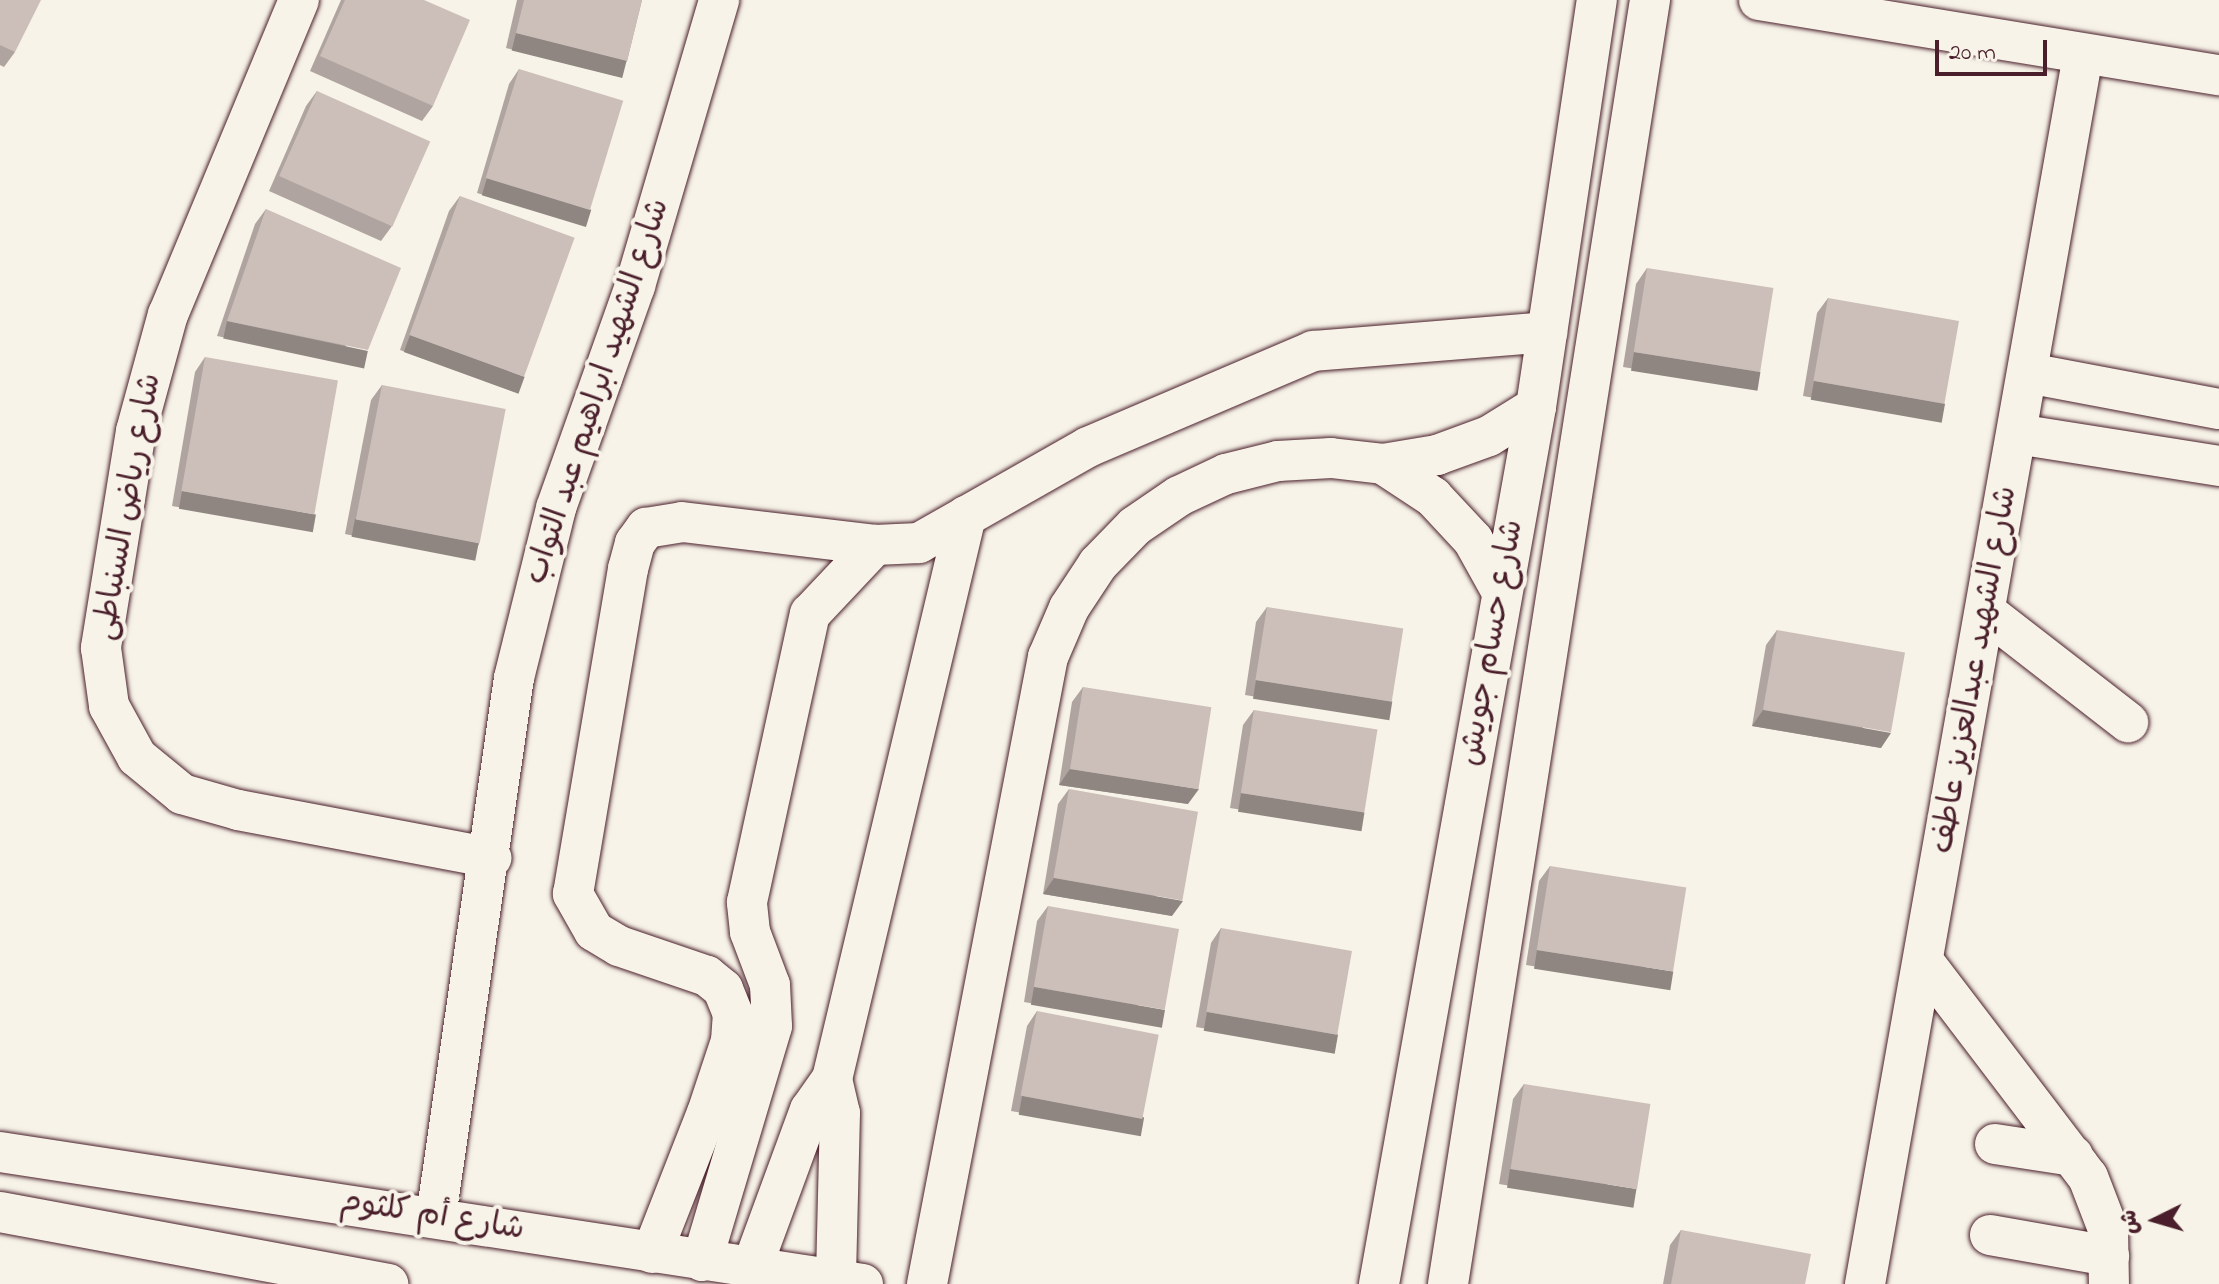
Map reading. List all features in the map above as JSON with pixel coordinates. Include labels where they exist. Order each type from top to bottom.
[{"type":"street","name":"شارع رياض السنباطى","points":[[299,0],[215,192],[168,314],[136,431],[101,648],[109,706],[137,757],[182,794],[238,810],[491,858]]},
{"type":"street","name":"شارع الشهيد ابراهيم عبد التواب","points":[[436,1217],[491,858],[509,708],[556,508],[635,286],[719,0]]},
{"type":"street","name":"شارع حسام جويش","points":[[1379,1284],[1536,407],[1597,0]]},
{"type":"street","name":"شارع حسام جويش","points":[[1448,1284],[1650,0]]},
{"type":"street","points":[[1759,0],[2219,75]]},
{"type":"street","name":"شارع الشهيد عبدالعزيز عاطف","points":[[1865,1284],[2083,55]]},
{"type":"street","points":[[652,1253],[707,1113],[731,1041],[733,1014],[723,989],[707,976],[619,946],[594,931],[573,894],[635,543],[646,528],[663,521],[875,545],[919,543],[1088,447],[1313,351],[1547,332]]},
{"type":"street","points":[[2028,373],[2219,409]]},
{"type":"street","points":[[927,1284],[1048,657],[1069,608],[1098,564],[1135,526],[1179,496],[1214,479],[1278,461],[1331,458],[1383,464],[1450,450],[1489,436],[1536,407]]},
{"type":"street","points":[[2017,434],[2219,466]]},
{"type":"street","points":[[1383,464],[1433,497],[1473,540],[1502,592]]},
{"type":"street","points":[[751,1270],[810,1110],[832,1079],[966,516]]},
{"type":"street","points":[[702,1261],[772,1026],[770,985],[750,932],[747,902],[810,614],[875,545]]},
{"type":"street","points":[[1986,612],[2128,722]]},
{"type":"street","points":[[1458,841],[1516,851]]},
{"type":"street","points":[[1924,962],[2073,1156],[2100,1202],[2109,1270],[1990,1235]]},
{"type":"street","points":[[832,1079],[840,1113],[850,1282]]},
{"type":"street","points":[[1995,1144],[2073,1156]]},
{"type":"street","name":"شارع أم كلثوم","points":[[0,1152],[436,1217],[751,1270],[850,1282]]},
{"type":"street","points":[[0,1212],[388,1284]]},
{"type":"building","points":[[0,0],[41,0],[15,52],[0,45]]},
{"type":"building","points":[[345,0],[424,0],[470,20],[433,106],[320,56]]},
{"type":"building","points":[[524,0],[642,0],[627,61],[516,33]]},
{"type":"building","points":[[519,69],[623,101],[590,210],[486,178]]},
{"type":"building","points":[[317,91],[430,141],[392,226],[279,176]]},
{"type":"building","points":[[460,196],[575,238],[524,377],[409,335]]},
{"type":"building","points":[[266,209],[401,268],[368,350],[227,321]]},
{"type":"building","points":[[1647,268],[1773,288],[1760,372],[1634,352]]},
{"type":"building","points":[[1828,298],[1959,321],[1944,404],[1813,381]]},
{"type":"building","points":[[205,357],[338,380],[314,514],[181,491]]},
{"type":"building","points":[[382,385],[506,409],[480,544],[356,519]]},
{"type":"building","points":[[1267,607],[1403,629],[1392,702],[1255,680]]},
{"type":"building","points":[[1777,630],[1905,653],[1891,732],[1763,710]]},
{"type":"building","points":[[1083,687],[1211,707],[1198,789],[1070,769]]},
{"type":"building","points":[[1254,710],[1377,730],[1364,813],[1241,793]]},
{"type":"building","points":[[1069,789],[1198,812],[1182,900],[1053,878]]},
{"type":"building","points":[[1550,866],[1686,888],[1673,972],[1537,950]]},
{"type":"building","points":[[1048,906],[1179,929],[1165,1010],[1034,987]]},
{"type":"building","points":[[1221,928],[1352,951],[1337,1035],[1206,1012]]},
{"type":"building","points":[[1037,1011],[1159,1035],[1142,1119],[1021,1095]]},
{"type":"building","points":[[1524,1084],[1650,1104],[1637,1189],[1511,1169]]},
{"type":"building","points":[[1681,1230],[1811,1254],[1805,1284],[1671,1284]]}]
